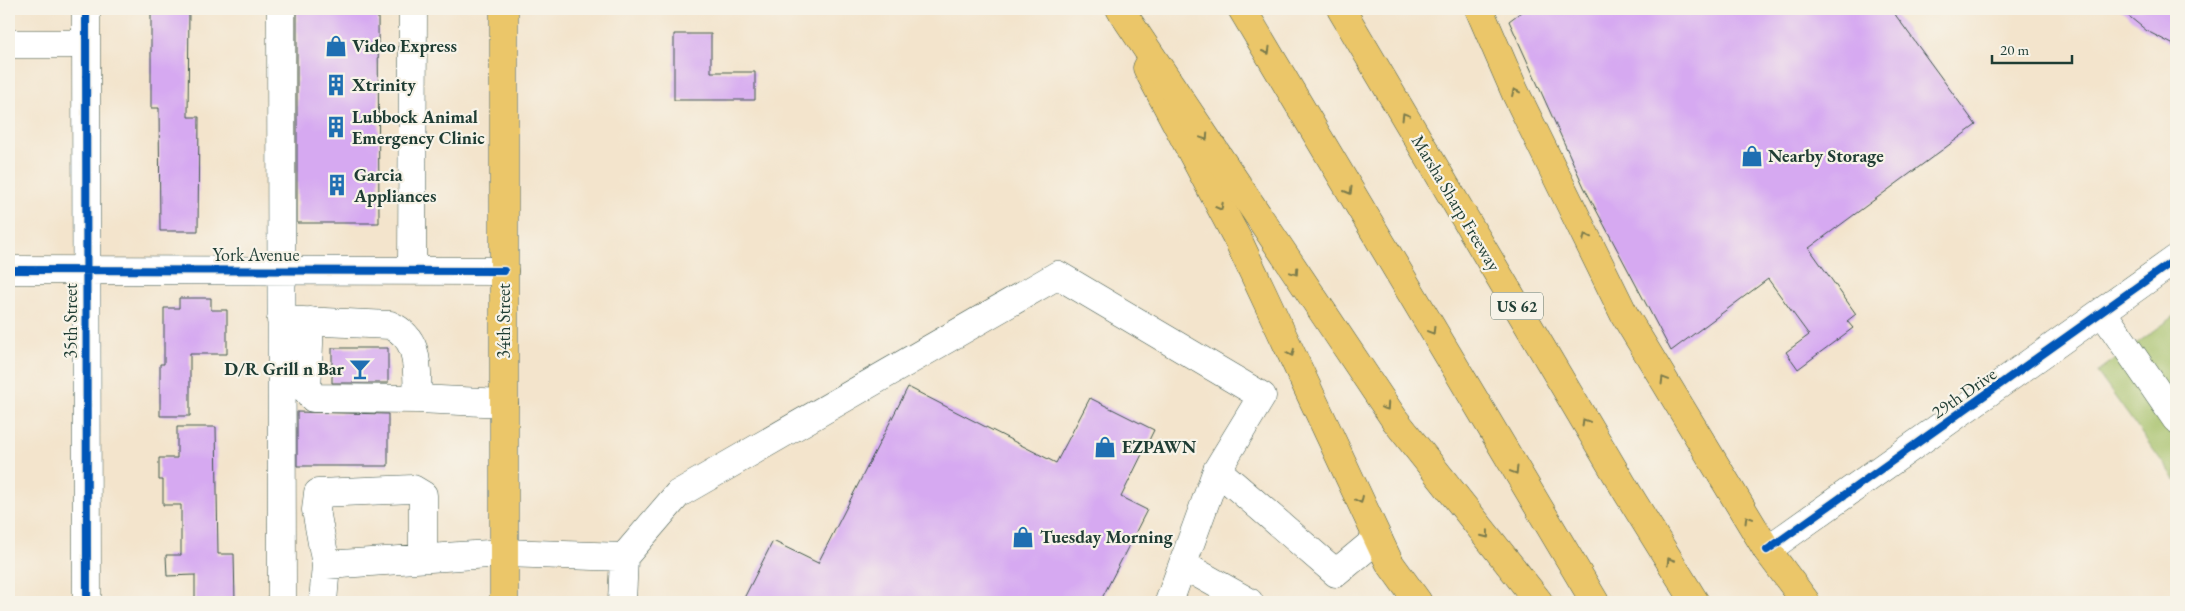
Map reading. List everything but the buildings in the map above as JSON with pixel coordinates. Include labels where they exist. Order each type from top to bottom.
[{"type":"main road","name":"34th Street","points":[[504,9],[504,602]]},
{"type":"main road","points":[[1118,9],[1239,242],[1389,562],[1418,602]]},
{"type":"main road","points":[[1118,9],[1395,420],[1540,602]]},
{"type":"main road","points":[[1242,9],[1595,602]]},
{"type":"main road","name":"Marsha Sharp Freeway","points":[[1341,9],[1626,492],[1695,602]]},
{"type":"main road","points":[[1479,9],[1514,92],[1624,314],[1768,550],[1806,602]]},
{"type":"street","name":"35th Street","points":[[86,9],[87,602]]},
{"type":"street","points":[[282,9],[282,602]]},
{"type":"street","points":[[412,271],[413,9]]},
{"type":"street","points":[[9,44],[86,44]]},
{"type":"street","name":"29th Drive","points":[[1768,550],[2176,259]]},
{"type":"street","name":"York Avenue","points":[[9,270],[504,271]]},
{"type":"street","points":[[622,602],[624,557],[678,494],[1058,276],[1262,396],[1217,470],[1169,602]]},
{"type":"street","points":[[2102,313],[2172,406]]},
{"type":"street","points":[[281,320],[390,325],[402,330],[415,349],[418,400]]},
{"type":"street","points":[[310,321],[307,391],[314,398],[504,403]]},
{"type":"street","points":[[1217,470],[1336,573],[1378,538]]},
{"type":"street","points":[[322,602],[326,564],[316,510],[318,493],[412,489],[423,495],[423,558]]},
{"type":"street","points":[[326,564],[504,553],[624,557]]},
{"type":"street","points":[[1183,565],[1249,602]]},
{"type":"green space","points":[[2176,315],[2176,481],[2097,372]]},
{"type":"cycle path","points":[[86,9],[87,602]]},
{"type":"cycle path","points":[[1767,550],[2176,259]]},
{"type":"cycle path","points":[[9,270],[504,271]]},
{"type":"place","name":"Video Express","points":[[336,46]]},
{"type":"place","name":"Xtrinity","points":[[336,85]]},
{"type":"place","name":"Lubbock Animal Emergency Clinic","points":[[336,127]]},
{"type":"place","name":"Nearby Storage","points":[[1752,156]]},
{"type":"place","name":"Garcia Appliances","points":[[337,185]]},
{"type":"place","name":"D/R Grill n Bar","points":[[360,369]]},
{"type":"place","name":"EZPAWN","points":[[1105,447]]},
{"type":"place","name":"Tuesday Morning","points":[[1023,537]]}]
